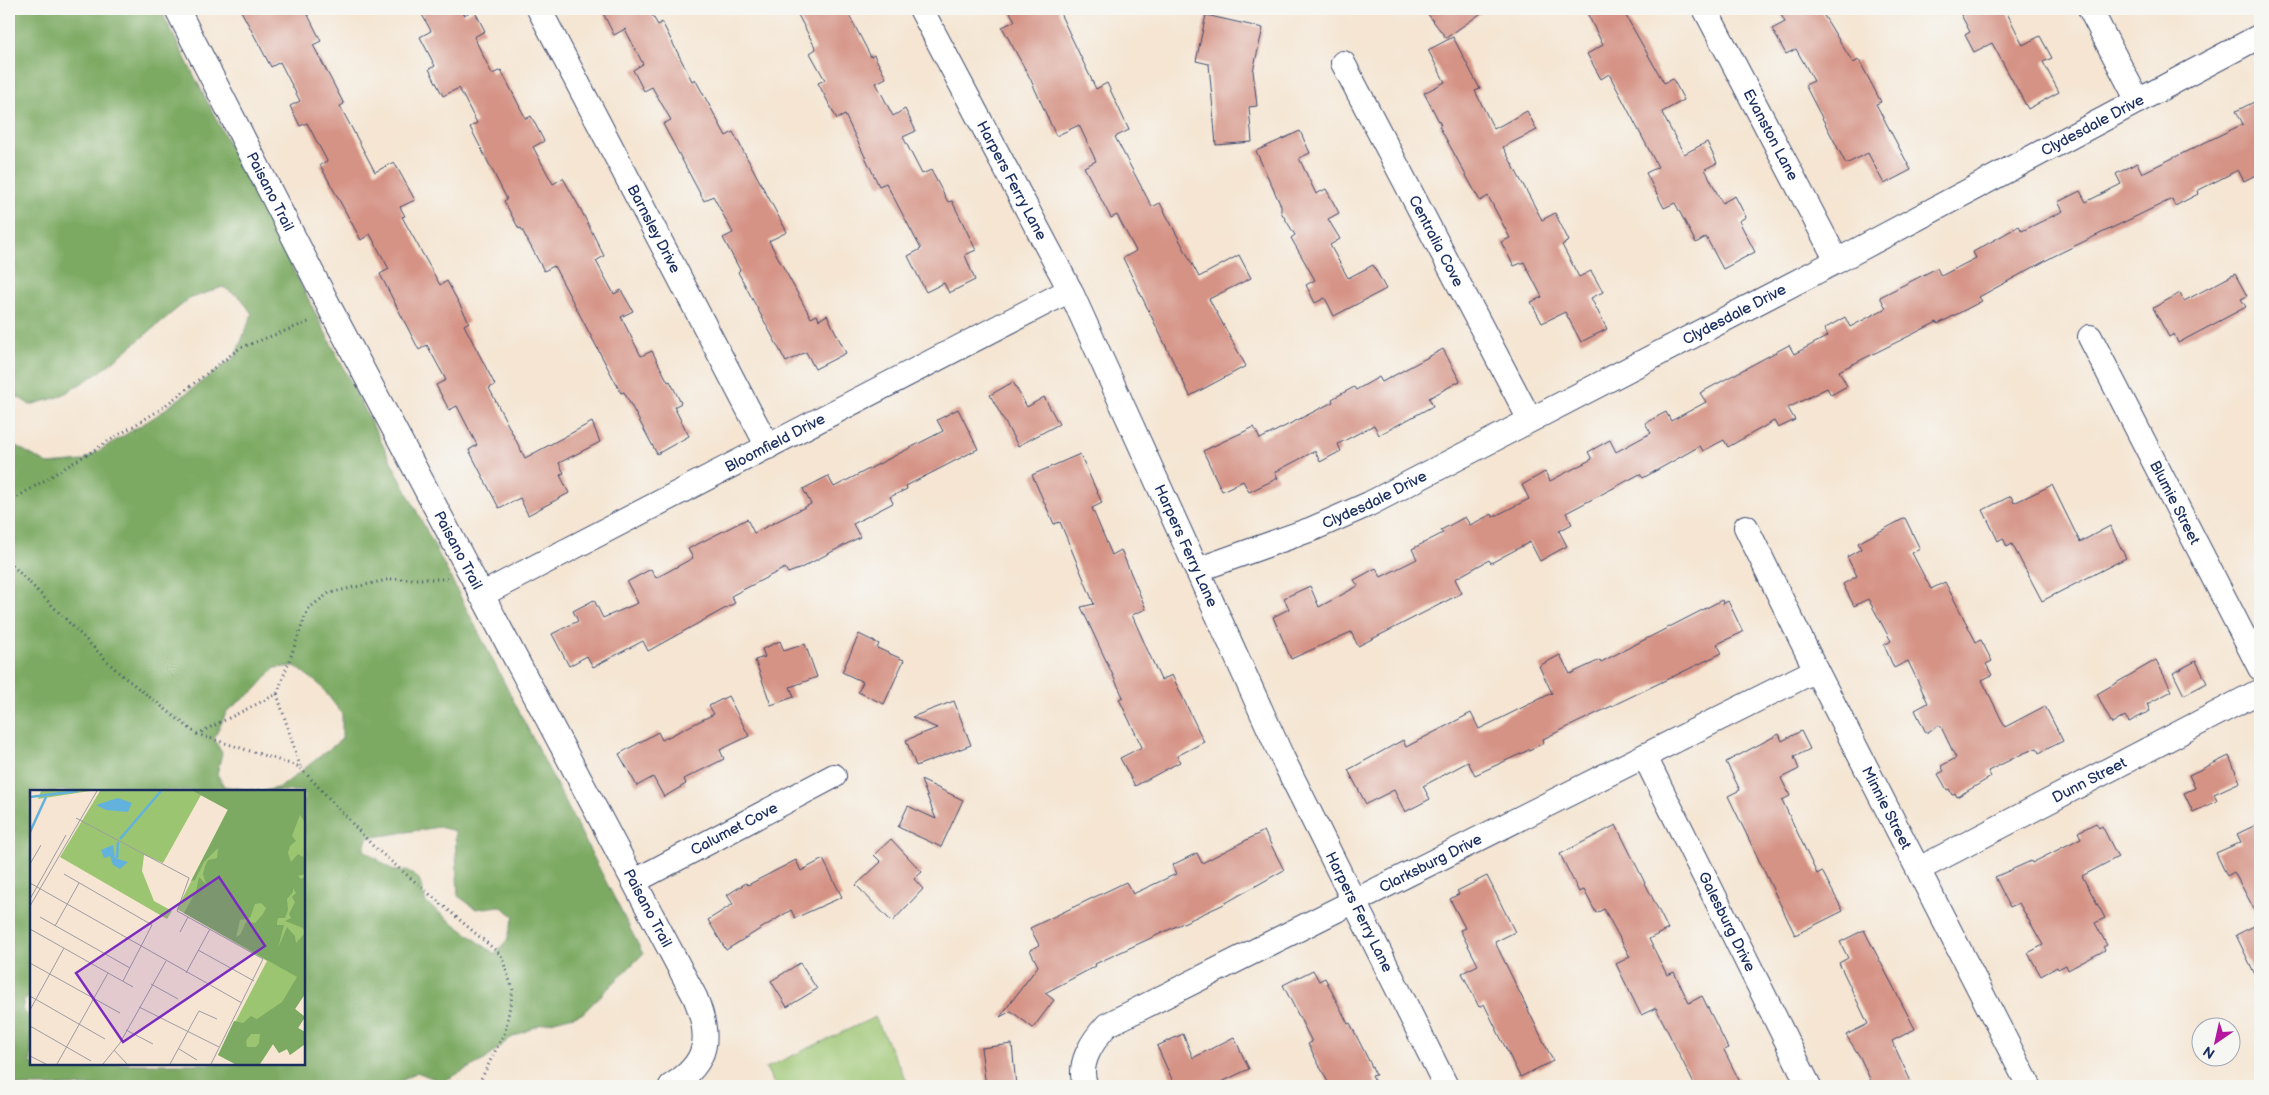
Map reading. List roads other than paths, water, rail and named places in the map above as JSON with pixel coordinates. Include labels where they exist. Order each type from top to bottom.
[{"type":"street","name":"Paisano Trail","points":[[178,9],[332,312],[695,997],[705,1022],[705,1043],[698,1062],[683,1079],[671,1086]]},
{"type":"street","name":"Barnsley Drive","points":[[539,9],[768,448]]},
{"type":"street","name":"Harpers Ferry Lane","points":[[921,9],[1070,290],[1282,757],[1446,1086]]},
{"type":"street","name":"Evanston Lane","points":[[1705,9],[1837,261]]},
{"type":"street","points":[[2090,9],[2138,101]]},
{"type":"street","name":"Clydesdale Drive","points":[[1197,570],[1312,529],[1369,504],[1837,261],[2260,36]]},
{"type":"street","name":"Centralia Cove","points":[[1343,63],[1530,420]]},
{"type":"street","name":"Bloomfield Drive","points":[[482,595],[1070,290]]},
{"type":"street","name":"Blumie Street","points":[[2090,337],[2260,668]]},
{"type":"street","name":"Minnie Street","points":[[1746,527],[1816,670],[2029,1086]]},
{"type":"street","name":"Clarksburg Drive","points":[[1086,1086],[1084,1065],[1096,1037],[1107,1025],[1816,670]]},
{"type":"street","name":"Dunn Street","points":[[1919,869],[2260,691]]},
{"type":"street","name":"Galesburg Drive","points":[[1645,757],[1809,1086]]},
{"type":"street","name":"Calumet Cove","points":[[634,881],[834,776]]}]
